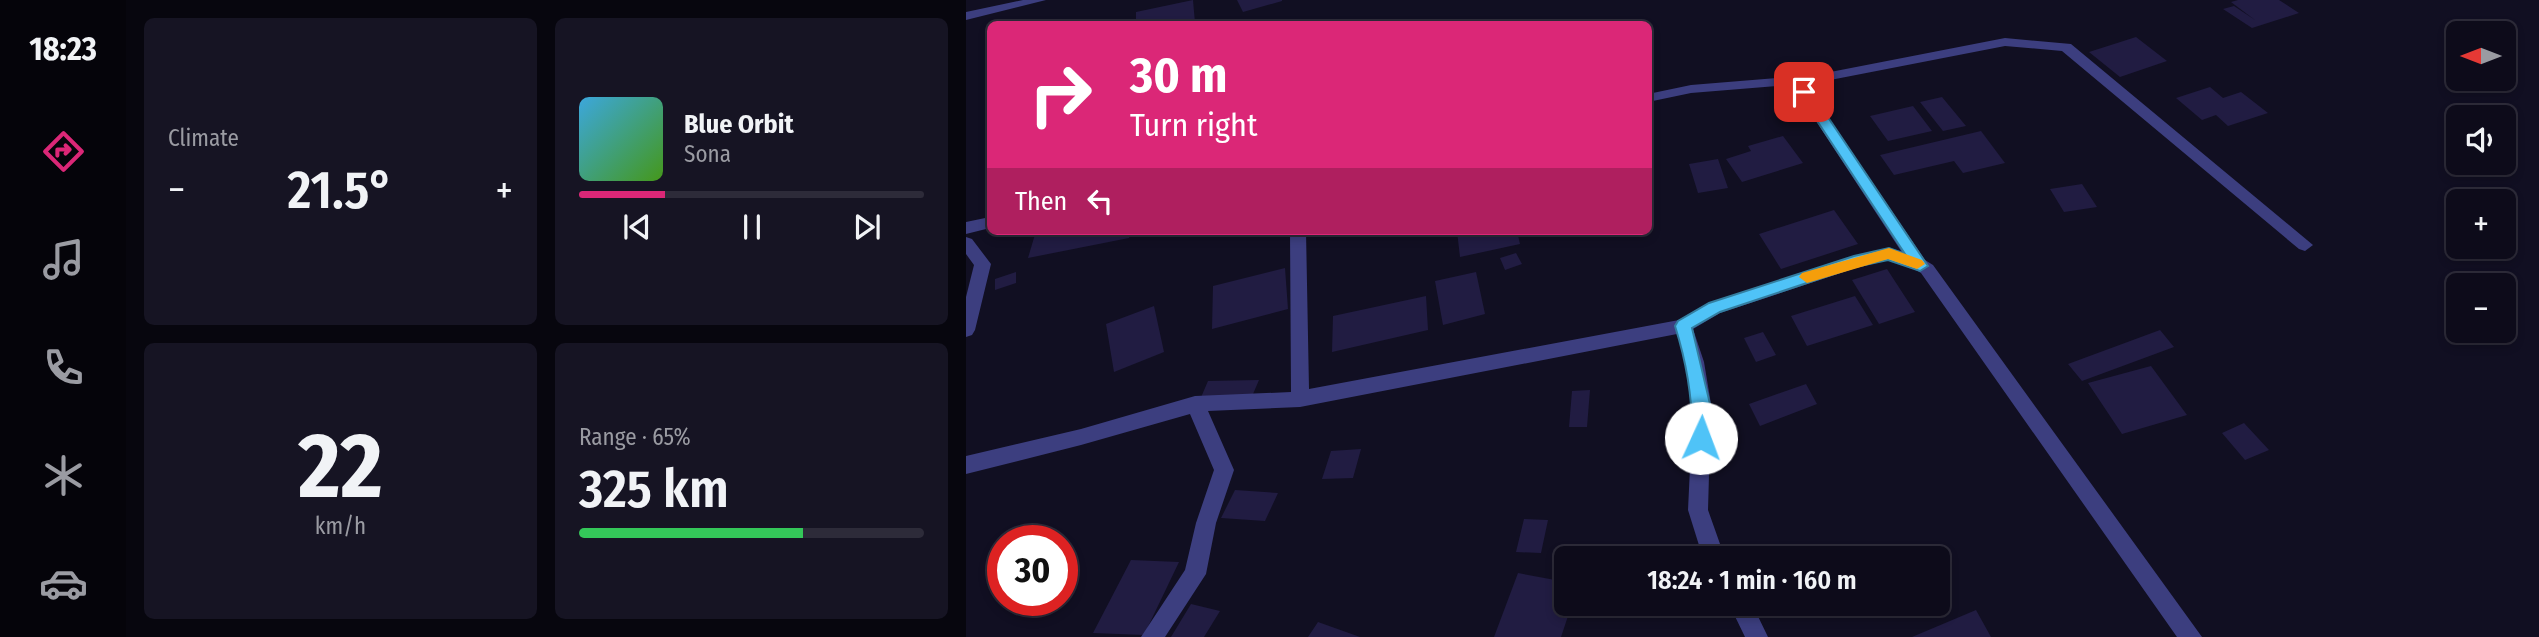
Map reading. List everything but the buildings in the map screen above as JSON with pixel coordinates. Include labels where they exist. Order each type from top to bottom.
[{"type":"street","points":[[966,16],[1040,0]]},
{"type":"street","points":[[1652,97],[1691,89],[1815,79],[2005,42],[2066,47],[2305,245]]},
{"type":"street","points":[[1815,79],[1804,92],[1920,266]]},
{"type":"street","points":[[966,228],[987,224]]},
{"type":"street","points":[[1298,235],[1300,400]]},
{"type":"street","points":[[966,243],[984,264],[966,330]]},
{"type":"street","points":[[966,466],[1195,404],[1300,400],[1683,326],[1714,308],[1854,262],[1889,254],[1927,269],[2191,637]]},
{"type":"street","points":[[1683,326],[1695,362],[1702,404],[1698,510],[1710,546]]},
{"type":"street","points":[[1152,637],[1195,574],[1206,523],[1224,470],[1195,404]]},
{"type":"street","points":[[1746,616],[1757,637]]},
{"type":"slow traffic","points":[[1807,277],[1889,254],[1907,258],[1917,264]]},
{"type":"route","points":[[1701,438],[1702,404],[1695,362],[1683,326],[1714,308],[1854,262],[1889,254],[1907,258],[1920,266],[1804,92]]}]
